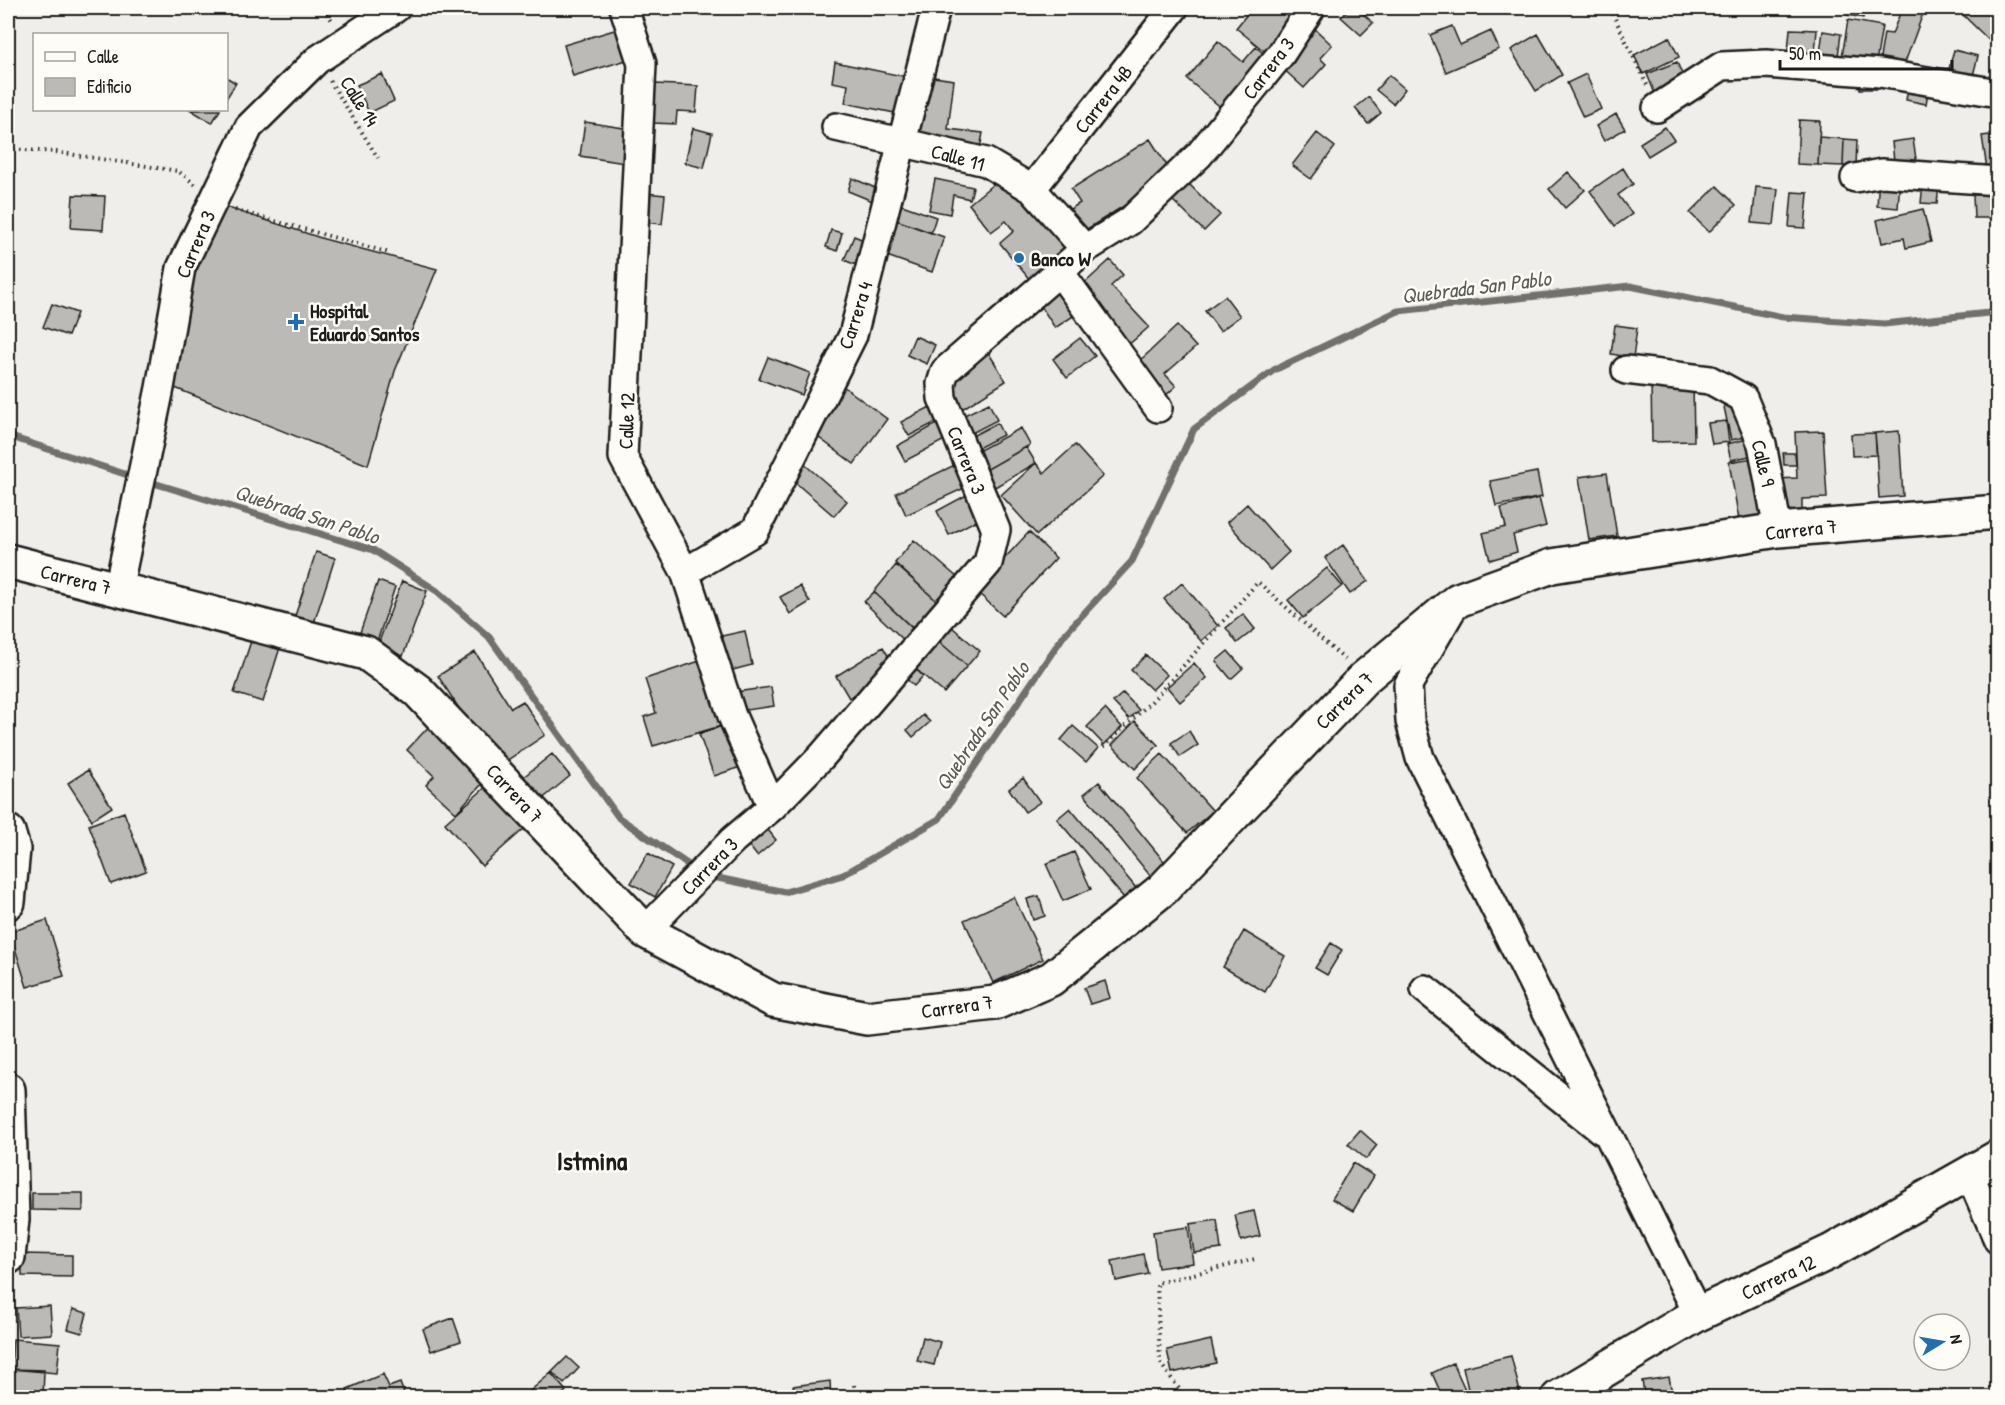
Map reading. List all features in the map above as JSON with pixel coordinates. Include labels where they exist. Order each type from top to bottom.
[{"type":"main road","name":"Carrera 7","points":[[8,561],[366,654],[418,691],[645,931],[773,1000],[867,1018],[995,1003],[1051,979],[1163,889],[1364,678],[1458,600],[1552,566],[1778,530],[1998,512]]},
{"type":"main road","points":[[8,832],[13,849],[8,902]]},
{"type":"main road","points":[[8,1090],[12,1219],[8,1257]]},
{"type":"main road","name":"Carrera 12","points":[[1558,1398],[1698,1314],[1830,1252],[1998,1157]]},
{"type":"street","name":"Carrera 3","points":[[118,590],[134,504],[160,388],[181,268],[185,258],[249,127],[317,60],[396,8]]},
{"type":"street","name":"Calle 12","points":[[624,8],[642,64],[623,457],[685,572],[732,716],[772,807]]},
{"type":"street","name":"Carrera 4","points":[[685,572],[755,531],[853,334],[936,8]]},
{"type":"street","name":"Carrera 4B","points":[[1032,189],[1174,8]]},
{"type":"street","name":"Carrera 3","points":[[645,931],[733,840],[772,807],[822,756],[988,563],[996,530],[942,398],[941,384],[945,371],[1085,249],[1130,221],[1200,155],[1281,54],[1311,8]]},
{"type":"street","points":[[1657,108],[1722,66],[1766,64],[1880,73],[1998,93]]},
{"type":"street","name":"Calle 11","points":[[836,127],[986,162],[1032,189],[1085,249]]},
{"type":"street","points":[[1855,178],[1882,173],[1998,181]]},
{"type":"street","points":[[1059,272],[1158,408]]},
{"type":"street","name":"Calle 9","points":[[1626,370],[1710,380],[1743,398],[1762,444],[1778,530]]},
{"type":"street","points":[[1458,600],[1408,685],[1410,721],[1420,758],[1698,1314]]},
{"type":"street","points":[[1425,989],[1606,1134]]},
{"type":"street","points":[[1969,1173],[1998,1240]]},
{"type":"path","points":[[1611,8],[1657,108]]},
{"type":"path","name":"Calle 14","points":[[317,60],[378,158]]},
{"type":"path","points":[[1103,747],[1152,701],[1258,582],[1364,678]]},
{"type":"path","points":[[1186,1398],[1160,1364],[1156,1283],[1255,1260]]},
{"type":"path","points":[[854,1385],[855,1398]]},
{"type":"building","points":[[1252,8],[1286,8],[1295,15],[1268,54],[1236,28]]},
{"type":"building","points":[[1350,8],[1357,8],[1373,23],[1361,35],[1341,17]]},
{"type":"building","points":[[1848,8],[1865,8],[1863,18],[1847,15]]},
{"type":"building","points":[[1902,8],[1925,8],[1903,68],[1879,64],[1884,33],[1892,34]]},
{"type":"building","points":[[1956,8],[1998,8],[1998,49]]},
{"type":"building","points":[[1848,20],[1882,26],[1875,69],[1841,63]]},
{"type":"building","points":[[1452,26],[1460,45],[1491,31],[1499,49],[1446,72],[1430,35]]},
{"type":"building","points":[[1313,27],[1332,45],[1320,58],[1326,64],[1304,88],[1279,65]]},
{"type":"building","points":[[621,28],[630,59],[573,76],[564,45]]},
{"type":"building","points":[[1790,29],[1817,30],[1815,52],[1788,51]]},
{"type":"building","points":[[1823,31],[1841,34],[1837,63],[1819,60]]},
{"type":"building","points":[[1538,34],[1562,75],[1536,91],[1511,50]]},
{"type":"building","points":[[1669,37],[1679,57],[1643,74],[1634,55]]},
{"type":"building","points":[[1218,41],[1243,62],[1256,47],[1268,57],[1224,110],[1187,79]]},
{"type":"building","points":[[1954,50],[1978,56],[1970,87],[1946,80]]},
{"type":"building","points":[[835,62],[907,77],[900,114],[845,103],[848,85],[832,82]]},
{"type":"building","points":[[1677,62],[1686,84],[1656,96],[1647,74]]},
{"type":"building","points":[[382,74],[394,101],[369,113],[357,85]]},
{"type":"building","points":[[1586,74],[1601,109],[1583,117],[1567,83]]},
{"type":"building","points":[[1389,75],[1405,89],[1393,104],[1376,90]]},
{"type":"building","points":[[1878,75],[1879,89],[1860,89],[1860,76]]},
{"type":"building","points":[[927,76],[954,80],[948,129],[983,133],[980,149],[917,141]]},
{"type":"building","points":[[228,78],[236,83],[228,96]]},
{"type":"building","points":[[1909,83],[1929,87],[1926,104],[1906,100]]},
{"type":"building","points":[[655,84],[698,86],[696,112],[677,111],[676,124],[653,123]]},
{"type":"building","points":[[1369,97],[1381,113],[1368,124],[1355,108]]},
{"type":"building","points":[[193,111],[219,111],[212,123]]},
{"type":"building","points":[[1616,114],[1625,129],[1604,141],[1596,126]]},
{"type":"building","points":[[1799,120],[1820,121],[1818,165],[1797,164]]},
{"type":"building","points":[[585,122],[636,130],[631,164],[580,156]]},
{"type":"building","points":[[1665,127],[1674,140],[1648,156],[1640,143]]},
{"type":"building","points":[[693,128],[712,133],[704,168],[685,163]]},
{"type":"building","points":[[1317,133],[1335,147],[1311,179],[1292,165]]},
{"type":"building","points":[[1998,134],[1998,167],[1987,169],[1982,136]]},
{"type":"building","points":[[1819,137],[1844,139],[1843,166],[1818,165]]},
{"type":"building","points":[[1150,139],[1173,175],[1076,236],[1062,214],[1080,203],[1071,189]]},
{"type":"building","points":[[1844,139],[1857,140],[1856,166],[1843,166]]},
{"type":"building","points":[[1913,139],[1917,166],[1895,170],[1892,142]]},
{"type":"building","points":[[1623,168],[1633,184],[1618,195],[1632,214],[1615,226],[1590,191]]},
{"type":"building","points":[[1568,172],[1585,190],[1565,208],[1549,189]]},
{"type":"building","points":[[1003,176],[1031,211],[1041,203],[1074,244],[1030,280],[1000,243],[1014,231],[1006,221],[991,232],[969,204]]},
{"type":"building","points":[[1879,177],[1900,179],[1898,208],[1877,206]]},
{"type":"building","points":[[852,178],[887,193],[882,205],[848,191]]},
{"type":"building","points":[[935,179],[973,187],[970,199],[953,195],[950,214],[929,210]]},
{"type":"building","points":[[1184,179],[1220,215],[1204,231],[1168,196]]},
{"type":"building","points":[[1923,184],[1939,185],[1937,204],[1921,203]]},
{"type":"building","points":[[1717,186],[1736,205],[1709,232],[1690,213]]},
{"type":"building","points":[[1756,187],[1778,189],[1774,225],[1752,223]]},
{"type":"building","points":[[1792,192],[1808,193],[1805,228],[1789,227]]},
{"type":"building","points":[[645,193],[665,195],[662,224],[642,222]]},
{"type":"building","points":[[73,195],[105,196],[103,230],[71,228]]},
{"type":"building","points":[[1973,195],[1998,195],[1998,218],[1974,218]]},
{"type":"building","name":"Hospital Eduardo Santos","points":[[216,204],[324,239],[437,269],[395,371],[368,465],[165,384],[185,273]]},
{"type":"building","points":[[902,205],[936,217],[931,233],[896,220]]},
{"type":"building","points":[[1923,209],[1931,242],[1906,248],[1904,238],[1882,243],[1877,220]]},
{"type":"building","points":[[896,220],[944,237],[932,272],[884,255]]},
{"type":"building","points":[[831,230],[842,233],[837,251],[826,247]]},
{"type":"building","points":[[854,236],[871,243],[861,267],[844,260]]},
{"type":"building","points":[[1110,260],[1123,275],[1111,286],[1149,327],[1126,347],[1076,291]]},
{"type":"building","points":[[1062,280],[1081,311],[1055,328],[1035,297]]},
{"type":"building","points":[[1225,296],[1240,316],[1220,331],[1205,311]]},
{"type":"building","points":[[52,304],[77,313],[68,336],[43,327]]},
{"type":"building","points":[[1615,325],[1637,328],[1633,358],[1611,354]]},
{"type":"building","points":[[1177,326],[1196,347],[1165,374],[1176,386],[1161,400],[1132,368]]},
{"type":"building","points":[[915,336],[935,345],[927,364],[907,355]]},
{"type":"building","points":[[1080,338],[1095,356],[1067,378],[1053,359]]},
{"type":"building","points":[[988,352],[1006,381],[962,409],[943,380]]},
{"type":"building","points":[[768,357],[810,373],[802,395],[759,379]]},
{"type":"building","points":[[1651,381],[1693,385],[1694,441],[1652,442]]},
{"type":"building","points":[[843,386],[887,419],[854,464],[810,431]]},
{"type":"building","points":[[1742,398],[1750,436],[1731,440],[1723,402]]},
{"type":"building","points":[[938,403],[946,417],[909,436],[901,422]]},
{"type":"building","points":[[989,403],[997,420],[968,435],[960,417]]},
{"type":"building","points":[[944,420],[952,436],[905,461],[897,446]]},
{"type":"building","points":[[1726,421],[1729,442],[1712,444],[1708,423]]},
{"type":"building","points":[[997,423],[1003,435],[978,448],[972,436]]},
{"type":"building","points":[[1021,428],[1030,445],[984,471],[974,453]]},
{"type":"building","points":[[1823,431],[1827,498],[1802,499],[1802,511],[1779,512],[1777,479],[1797,478],[1795,432]]},
{"type":"building","points":[[1899,431],[1903,496],[1879,498],[1875,433]]},
{"type":"building","points":[[1875,433],[1877,455],[1852,456],[1851,434]]},
{"type":"building","points":[[1755,437],[1759,454],[1731,460],[1727,444]]},
{"type":"building","points":[[1075,445],[1103,476],[1037,535],[1001,495],[1036,463],[1044,473]]},
{"type":"building","points":[[1026,447],[1036,463],[995,487],[984,471]]},
{"type":"building","points":[[1783,453],[1795,453],[1796,465],[1784,465]]},
{"type":"building","points":[[1759,457],[1769,515],[1739,520],[1729,462]]},
{"type":"building","points":[[961,462],[971,485],[906,515],[896,493]]},
{"type":"building","points":[[803,463],[847,501],[834,516],[790,478]]},
{"type":"building","points":[[1537,472],[1542,497],[1496,506],[1490,481]]},
{"type":"building","points":[[1607,473],[1617,536],[1589,540],[1579,477]]},
{"type":"building","points":[[974,491],[986,515],[949,535],[937,511]]},
{"type":"building","points":[[1539,498],[1546,526],[1513,535],[1517,552],[1490,560],[1483,533],[1506,527],[1501,508]]},
{"type":"building","points":[[1247,504],[1289,552],[1270,570],[1227,522]]},
{"type":"building","points":[[1029,532],[1056,558],[1003,616],[975,590]]},
{"type":"building","points":[[914,540],[958,578],[938,602],[895,563]]},
{"type":"building","points":[[1343,545],[1368,581],[1350,594],[1325,558]]},
{"type":"building","points":[[316,552],[335,558],[312,629],[293,622]]},
{"type":"building","points":[[896,565],[938,602],[914,630],[874,592]]},
{"type":"building","points":[[1327,568],[1342,586],[1303,618],[1288,600]]},
{"type":"building","points":[[378,581],[395,587],[374,651],[356,644]]},
{"type":"building","points":[[402,581],[427,591],[403,656],[377,647]]},
{"type":"building","points":[[1182,583],[1218,626],[1201,641],[1164,599]]},
{"type":"building","points":[[800,586],[810,602],[790,614],[780,597]]},
{"type":"building","points":[[874,592],[920,635],[910,646],[864,602]]},
{"type":"building","points":[[1243,614],[1255,629],[1237,643],[1226,628]]},
{"type":"building","points":[[946,622],[980,651],[967,666],[934,637]]},
{"type":"building","points":[[745,631],[752,665],[725,672],[717,637]]},
{"type":"building","points":[[254,632],[282,641],[263,702],[234,693]]},
{"type":"building","points":[[934,637],[967,666],[944,693],[910,664]]},
{"type":"building","points":[[883,647],[896,669],[849,698],[836,676]]},
{"type":"building","points":[[1228,651],[1243,668],[1231,679],[1216,661]]},
{"type":"building","points":[[475,652],[511,708],[523,701],[545,735],[497,767],[438,676]]},
{"type":"building","points":[[1146,655],[1167,675],[1152,690],[1131,670]]},
{"type":"building","points":[[712,657],[731,723],[653,746],[644,717],[656,713],[645,679]]},
{"type":"building","points":[[1194,663],[1207,678],[1180,702],[1167,687]]},
{"type":"building","points":[[910,664],[923,676],[914,686],[901,674]]},
{"type":"building","points":[[771,687],[774,706],[739,711],[736,692]]},
{"type":"building","points":[[1123,693],[1139,710],[1129,719],[1113,702]]},
{"type":"building","points":[[1105,709],[1122,727],[1104,745],[1087,727]]},
{"type":"building","points":[[923,715],[930,722],[913,737],[907,730]]},
{"type":"building","points":[[1135,721],[1158,745],[1135,769],[1112,745]]},
{"type":"building","points":[[433,722],[490,775],[456,813],[426,785],[434,776],[407,750]]},
{"type":"building","points":[[731,723],[746,765],[714,776],[699,734]]},
{"type":"building","points":[[1073,726],[1098,748],[1086,762],[1061,740]]},
{"type":"building","points":[[1189,731],[1198,745],[1180,757],[1171,743]]},
{"type":"building","points":[[552,754],[570,776],[540,801],[522,778]]},
{"type":"building","points":[[1162,754],[1213,811],[1187,833],[1137,778]]},
{"type":"building","points":[[88,770],[112,807],[92,820],[68,783]]},
{"type":"building","points":[[1023,778],[1040,802],[1025,812],[1009,789]]},
{"type":"building","points":[[495,779],[533,821],[482,866],[445,823]]},
{"type":"building","points":[[1099,782],[1167,865],[1152,878],[1084,794]]},
{"type":"building","points":[[1070,808],[1136,888],[1124,898],[1057,819]]},
{"type":"building","points":[[124,812],[146,871],[111,884],[89,825]]},
{"type":"building","points":[[765,826],[776,840],[757,856],[746,842]]},
{"type":"building","points":[[1074,852],[1091,889],[1063,901],[1046,864]]},
{"type":"building","points":[[648,853],[672,867],[655,897],[631,883]]},
{"type":"building","points":[[1039,896],[1045,916],[1033,920],[1027,899]]},
{"type":"building","points":[[1014,897],[1043,959],[993,983],[964,920]]},
{"type":"building","points":[[47,920],[64,976],[27,987],[10,932]]},
{"type":"building","points":[[1244,931],[1285,956],[1265,992],[1223,967]]},
{"type":"building","points":[[1331,943],[1342,950],[1327,975],[1315,968]]},
{"type":"building","points":[[1105,981],[1110,998],[1090,1004],[1084,988]]},
{"type":"building","points":[[1360,1130],[1377,1145],[1366,1159],[1348,1144]]},
{"type":"building","points":[[1353,1163],[1374,1176],[1353,1211],[1332,1199]]},
{"type":"building","points":[[32,1193],[83,1193],[83,1211],[32,1210]]},
{"type":"building","points":[[1254,1211],[1260,1236],[1241,1241],[1235,1215]]},
{"type":"building","points":[[1217,1220],[1221,1249],[1194,1253],[1190,1224]]},
{"type":"building","points":[[1188,1227],[1193,1263],[1158,1268],[1153,1232]]},
{"type":"building","points":[[22,1254],[72,1255],[72,1277],[22,1276]]},
{"type":"building","points":[[1143,1254],[1148,1274],[1116,1281],[1112,1261]]},
{"type":"building","points":[[50,1306],[52,1334],[18,1336],[16,1308]]},
{"type":"building","points":[[73,1309],[87,1313],[82,1333],[68,1329]]},
{"type":"building","points":[[453,1318],[461,1341],[431,1351],[423,1329]]},
{"type":"building","points":[[923,1337],[940,1342],[934,1365],[917,1361]]},
{"type":"building","points":[[13,1339],[60,1343],[57,1373],[11,1369]]},
{"type":"building","points":[[1211,1340],[1216,1363],[1172,1373],[1167,1350]]},
{"type":"building","points":[[1511,1356],[1520,1392],[1494,1398],[1470,1398],[1463,1367]]},
{"type":"building","points":[[567,1357],[579,1368],[564,1384],[552,1372]]},
{"type":"building","points":[[1453,1363],[1469,1398],[1443,1398],[1432,1373]]},
{"type":"building","points":[[11,1369],[44,1370],[43,1398],[11,1398]]},
{"type":"building","points":[[551,1373],[566,1391],[558,1398],[522,1398]]},
{"type":"building","points":[[383,1374],[389,1387],[400,1383],[405,1396],[351,1398],[347,1389]]},
{"type":"building","points":[[1669,1377],[1673,1398],[1645,1398],[1642,1381]]},
{"type":"building","points":[[830,1381],[831,1398],[795,1398],[793,1386]]},
{"type":"building","points":[[975,1392],[1007,1398],[974,1398]]},
{"type":"waterway","name":"Quebrada San Pablo","points":[[708,876],[785,892],[843,875],[939,819],[1064,635],[1132,561],[1194,429],[1274,370],[1398,311],[1630,286],[1783,317],[1884,324],[1998,312]]},
{"type":"waterway","name":"Quebrada San Pablo","points":[[8,436],[137,478]]},
{"type":"waterway","name":"Quebrada San Pablo","points":[[147,481],[373,550],[437,591],[489,637],[619,818],[696,870]]},
{"type":"place","name":"Banco W","points":[[1019,258]]},
{"type":"place","name":"Hospital Eduardo Santos","points":[[296,322]]},
{"type":"district","name":"Istmina","points":[[592,1160]]}]
